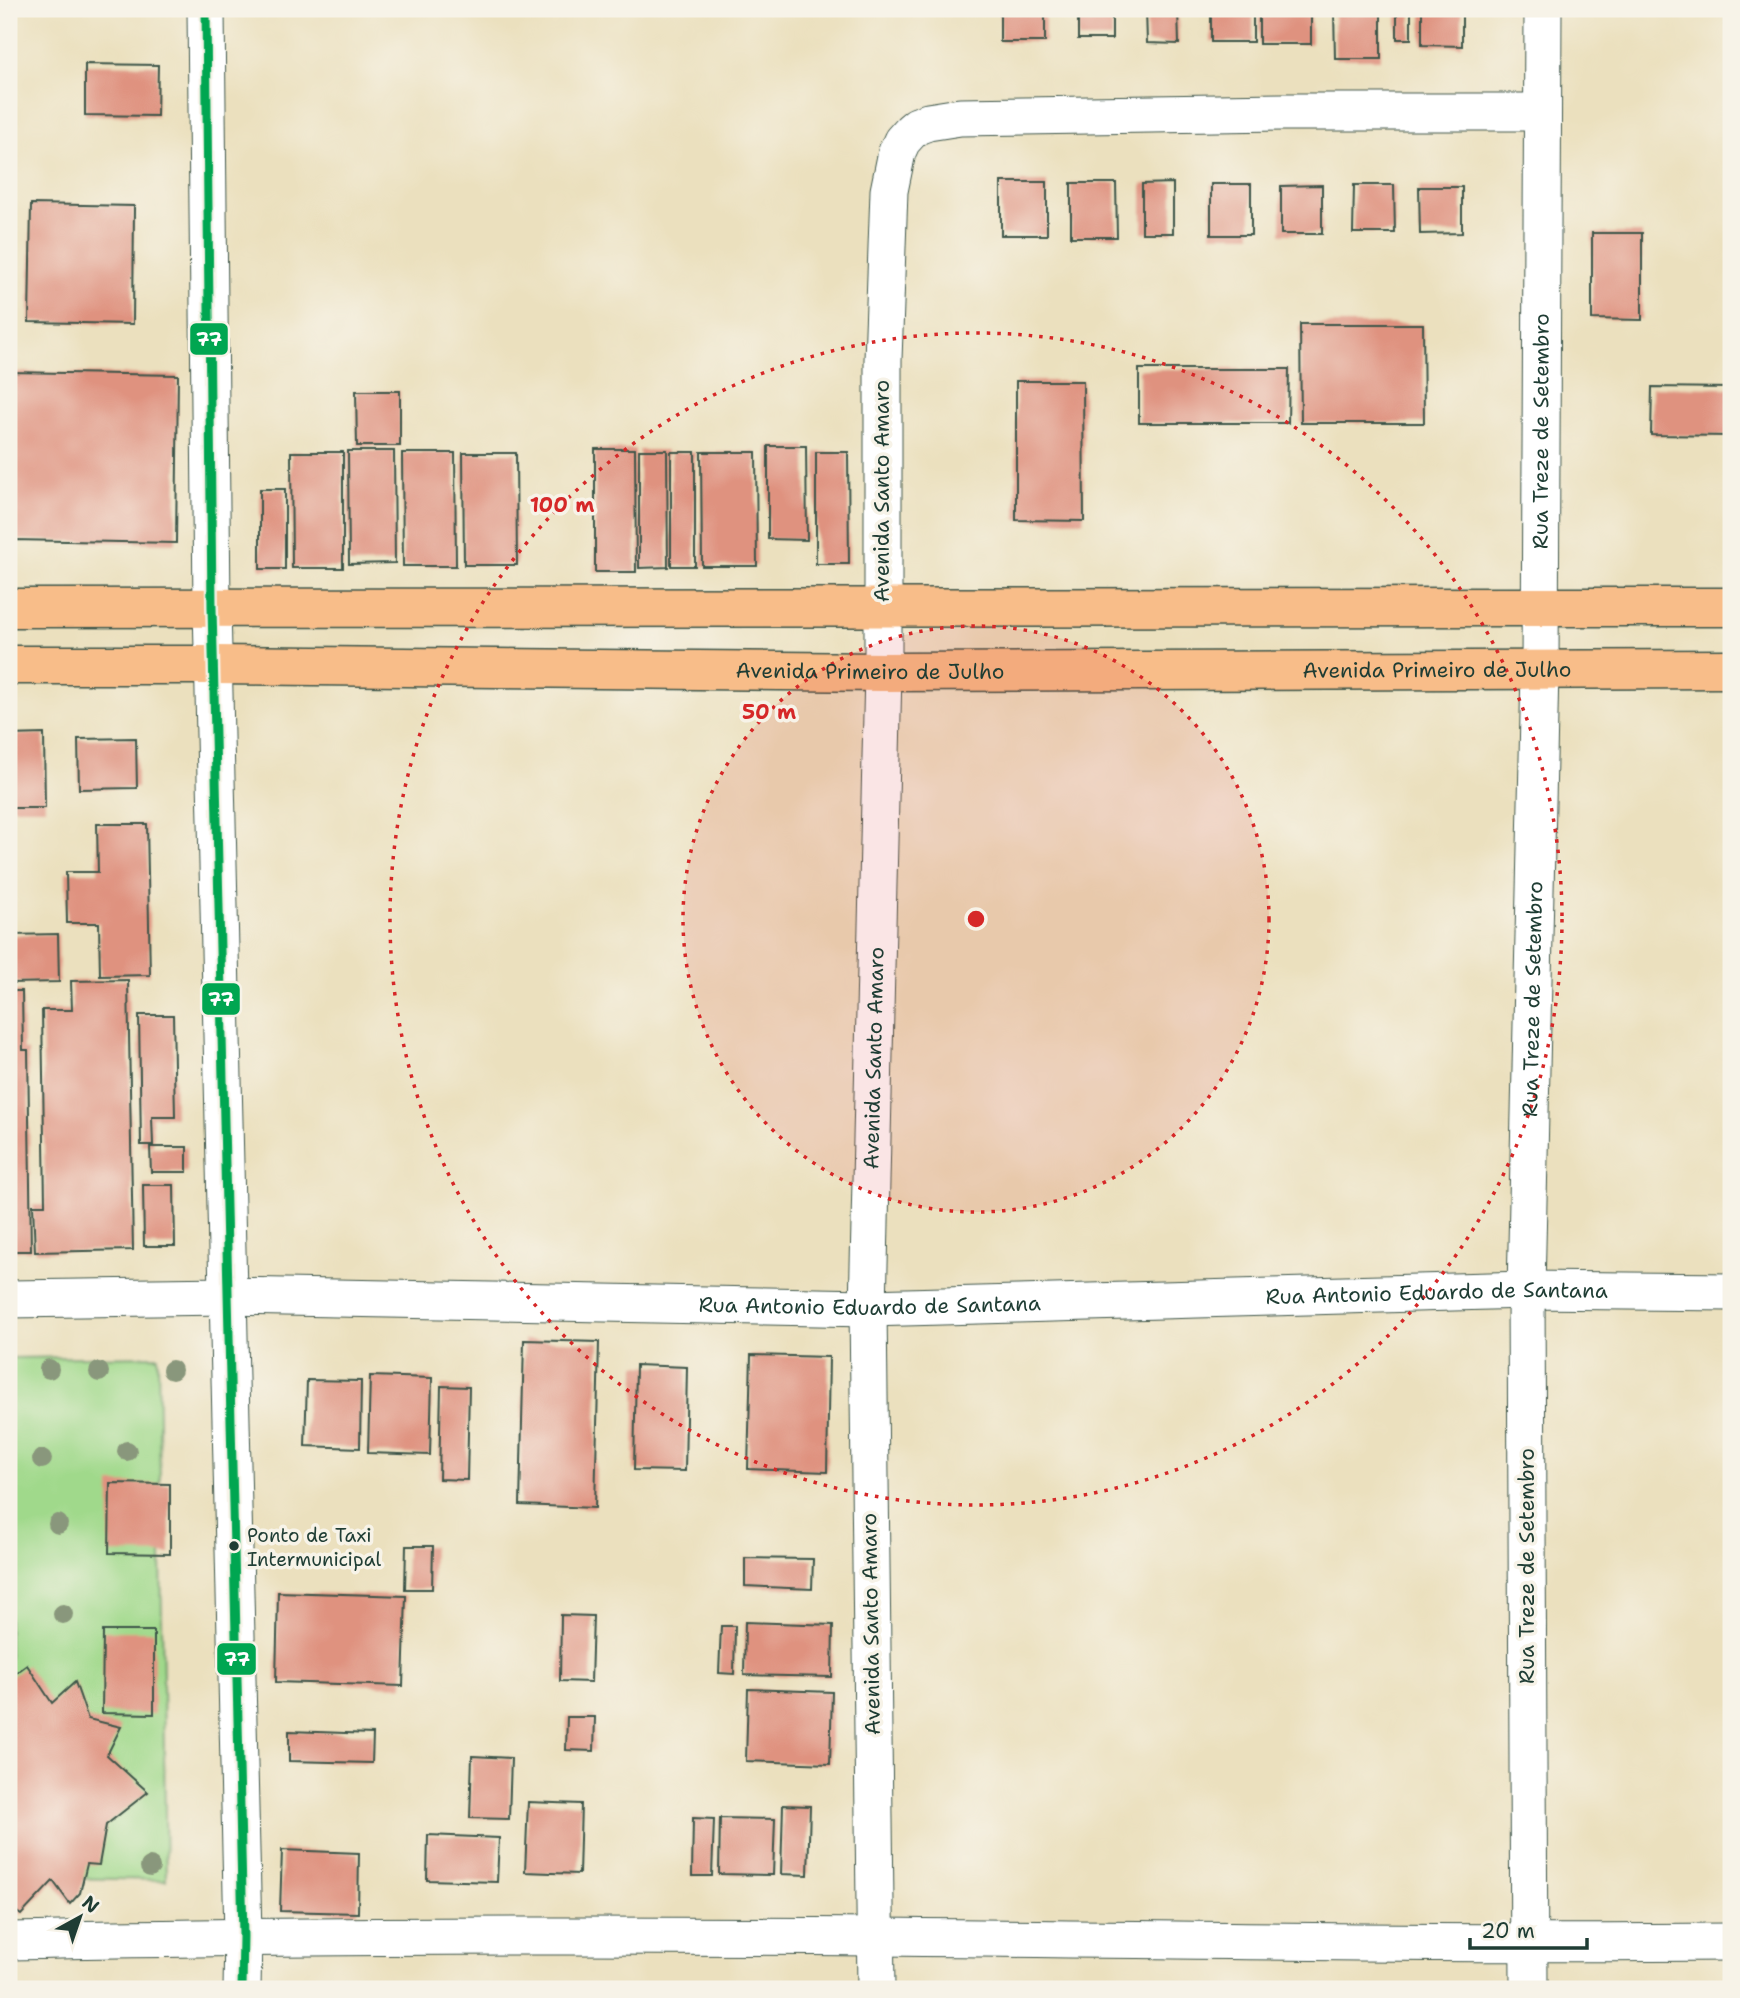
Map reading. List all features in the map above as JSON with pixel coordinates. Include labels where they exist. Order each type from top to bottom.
[{"type":"main road","points":[[9,608],[1731,607]]},
{"type":"main road","name":"Avenida Primeiro de Julho","points":[[9,665],[883,672],[1731,669]]},
{"type":"street","points":[[206,9],[212,607],[243,1936],[242,1989]]},
{"type":"street","name":"Rua Treze de Setembro","points":[[1529,1989],[1526,1290],[1540,670],[1543,9]]},
{"type":"street","name":"Avenida Santo Amaro","points":[[876,1989],[868,1308],[883,672],[883,360],[890,191],[897,152],[917,126],[960,117],[1283,112],[1541,112]]},
{"type":"street","name":"Rua Antonio Eduardo de Santana","points":[[9,1298],[227,1296],[868,1308],[1526,1290],[1731,1292]]},
{"type":"street","points":[[9,1941],[243,1936],[875,1937],[1528,1944],[1731,1942]]},
{"type":"green space","points":[[158,1356],[166,1880],[9,1877],[9,1358]]},
{"type":"building","points":[[1000,9],[1045,9],[1045,42],[1000,42]]},
{"type":"building","points":[[1078,9],[1112,9],[1112,39],[1078,39]]},
{"type":"building","points":[[1146,9],[1178,9],[1179,44],[1147,43]]},
{"type":"building","points":[[1211,9],[1253,9],[1253,42],[1211,42]]},
{"type":"building","points":[[1259,9],[1311,9],[1311,44],[1259,44]]},
{"type":"building","points":[[1334,9],[1381,9],[1381,59],[1335,59]]},
{"type":"building","points":[[1397,9],[1411,9],[1411,39],[1397,39]]},
{"type":"building","points":[[1422,9],[1462,9],[1462,46],[1422,45]]},
{"type":"building","points":[[85,64],[158,65],[157,116],[85,115]]},
{"type":"building","points":[[1001,182],[1047,182],[1047,235],[1001,235]]},
{"type":"building","points":[[1071,183],[1116,183],[1117,237],[1071,237]]},
{"type":"building","points":[[1173,183],[1173,233],[1142,233],[1142,184]]},
{"type":"building","points":[[1211,184],[1251,184],[1251,235],[1211,235]]},
{"type":"building","points":[[1322,185],[1322,234],[1281,234],[1281,186]]},
{"type":"building","points":[[1354,185],[1394,185],[1395,233],[1353,233]]},
{"type":"building","points":[[1419,187],[1462,187],[1462,233],[1420,234]]},
{"type":"building","points":[[31,204],[134,206],[133,324],[29,322]]},
{"type":"building","points":[[1592,233],[1642,233],[1642,320],[1592,319]]},
{"type":"building","points":[[1300,324],[1423,324],[1424,423],[1301,423]]},
{"type":"building","points":[[1139,369],[1289,369],[1288,423],[1139,423]]},
{"type":"building","points":[[9,372],[178,375],[176,543],[12,540],[9,543]]},
{"type":"building","points":[[1016,381],[1083,381],[1084,521],[1016,520]]},
{"type":"building","points":[[1652,387],[1731,388],[1731,436],[1651,435]]},
{"type":"building","points":[[356,391],[400,391],[400,446],[357,446]]},
{"type":"building","points":[[768,446],[806,446],[807,540],[768,539]]},
{"type":"building","points":[[595,449],[635,449],[636,572],[595,572]]},
{"type":"building","points":[[639,450],[667,450],[668,567],[639,568]]},
{"type":"building","points":[[348,451],[394,451],[395,563],[349,564]]},
{"type":"building","points":[[291,452],[343,452],[343,568],[292,568]]},
{"type":"building","points":[[671,452],[695,452],[695,566],[671,566]]},
{"type":"building","points":[[701,452],[756,452],[757,566],[702,566]]},
{"type":"building","points":[[816,452],[848,452],[849,564],[816,564]]},
{"type":"building","points":[[402,453],[455,453],[456,566],[403,566]]},
{"type":"building","points":[[463,453],[516,453],[517,565],[464,565]]},
{"type":"building","points":[[260,489],[285,489],[285,569],[260,569]]},
{"type":"building","points":[[44,734],[45,808],[9,808],[9,735]]},
{"type":"building","points":[[136,738],[137,788],[79,789],[78,739]]},
{"type":"building","points":[[97,824],[147,824],[150,975],[100,976],[99,923],[67,923],[66,872],[98,872]]},
{"type":"building","points":[[58,934],[59,982],[9,983],[9,935]]},
{"type":"building","points":[[128,980],[133,1250],[35,1252],[33,1205],[45,1205],[42,1010],[72,1010],[71,981]]},
{"type":"building","points":[[9,991],[22,991],[23,1050],[28,1050],[31,1251],[9,1251]]},
{"type":"building","points":[[139,1015],[173,1015],[175,1117],[152,1117],[153,1145],[141,1145]]},
{"type":"building","points":[[150,1147],[187,1147],[187,1172],[151,1172]]},
{"type":"building","points":[[143,1185],[174,1185],[175,1246],[144,1246]]},
{"type":"building","points":[[524,1340],[599,1342],[595,1508],[520,1505]]},
{"type":"building","points":[[751,1355],[829,1357],[827,1472],[748,1469]]},
{"type":"building","points":[[636,1365],[687,1367],[685,1471],[634,1470]]},
{"type":"building","points":[[370,1376],[432,1378],[430,1455],[368,1453]]},
{"type":"building","points":[[307,1380],[361,1381],[360,1448],[305,1446]]},
{"type":"building","points":[[441,1386],[469,1387],[467,1480],[439,1479]]},
{"type":"building","points":[[110,1483],[170,1484],[170,1554],[109,1553]]},
{"type":"building","points":[[406,1546],[433,1546],[432,1589],[405,1589]]},
{"type":"building","points":[[745,1558],[813,1559],[812,1589],[745,1586]]},
{"type":"building","points":[[278,1592],[406,1596],[403,1686],[276,1682]]},
{"type":"building","points":[[561,1615],[593,1616],[591,1682],[560,1681]]},
{"type":"building","points":[[745,1622],[833,1625],[832,1677],[744,1675]]},
{"type":"building","points":[[721,1626],[735,1626],[734,1674],[719,1673]]},
{"type":"building","points":[[103,1631],[154,1631],[154,1714],[102,1713]]},
{"type":"building","points":[[27,1665],[52,1703],[75,1682],[88,1719],[121,1727],[107,1755],[148,1792],[106,1825],[99,1865],[87,1864],[80,1893],[70,1904],[53,1881],[21,1915],[9,1906],[9,1678]]},
{"type":"building","points":[[748,1689],[832,1692],[830,1764],[746,1761]]},
{"type":"building","points":[[567,1717],[595,1717],[594,1751],[566,1750]]},
{"type":"building","points":[[289,1731],[373,1734],[372,1763],[289,1761]]},
{"type":"building","points":[[472,1756],[511,1758],[509,1819],[470,1818]]},
{"type":"building","points":[[528,1802],[581,1804],[579,1874],[525,1872]]},
{"type":"building","points":[[783,1805],[810,1806],[808,1875],[781,1874]]},
{"type":"building","points":[[693,1818],[714,1819],[712,1876],[692,1876]]},
{"type":"building","points":[[720,1818],[775,1819],[773,1875],[719,1874]]},
{"type":"building","points":[[428,1835],[499,1838],[497,1882],[427,1880]]},
{"type":"building","points":[[282,1850],[359,1853],[358,1913],[280,1911]]},
{"type":"transit line","name":"77","points":[[206,9],[212,607],[243,1936],[242,1989]]},
{"type":"place","name":"Ponto de Taxi Intermunicipal","points":[[234,1546]]}]
